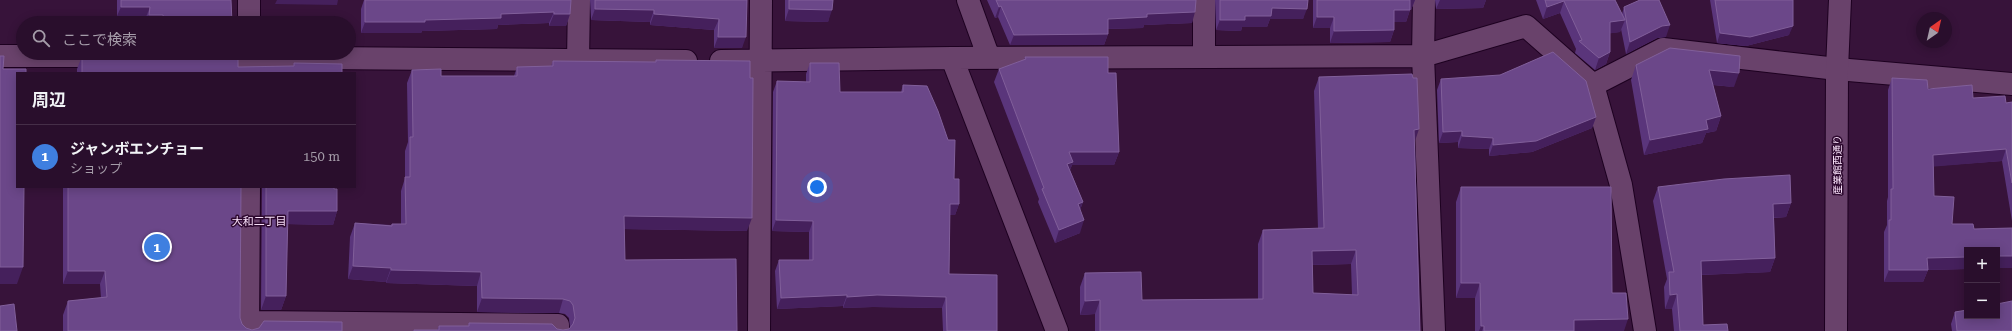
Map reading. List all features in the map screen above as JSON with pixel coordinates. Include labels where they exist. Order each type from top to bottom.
[{"type":"street","points":[[249,0],[249,16]]},
{"type":"street","points":[[578,60],[579,0]]},
{"type":"street","points":[[759,331],[762,0]]},
{"type":"street","points":[[968,0],[989,58]]},
{"type":"street","points":[[1204,0],[1204,57]]},
{"type":"street","points":[[1424,0],[1423,56],[1434,331]]},
{"type":"street","name":"産業館西通り","points":[[1836,331],[1837,68],[1840,0]]},
{"type":"street","points":[[234,60],[761,61],[952,58],[1423,56],[1526,26],[1593,85],[1621,185],[1644,331]]},
{"type":"street","points":[[1593,85],[1663,49],[1837,68],[2012,84]]},
{"type":"street","points":[[0,56],[16,56]]},
{"type":"street","points":[[952,58],[1057,331]]},
{"type":"street","points":[[248,188],[248,326],[558,325],[558,331]]},
{"type":"building","points":[[121,0],[231,0],[232,16],[149,15],[150,7],[121,7]]},
{"type":"building","points":[[365,0],[571,0],[570,14],[554,14],[554,12],[501,14],[501,18],[425,20],[425,22],[365,22]]},
{"type":"building","points":[[595,0],[747,0],[746,37],[718,37],[719,19],[654,14],[654,10],[595,9]]},
{"type":"building","points":[[789,0],[833,0],[832,10],[789,9]]},
{"type":"building","points":[[996,0],[1196,0],[1195,12],[1147,14],[1147,17],[1108,19],[1108,34],[1014,35],[1001,6],[999,7]]},
{"type":"building","points":[[1220,0],[1308,0],[1307,9],[1272,8],[1271,16],[1245,16],[1245,20],[1220,20]]},
{"type":"building","points":[[1317,0],[1410,0],[1410,10],[1394,10],[1394,30],[1334,31],[1334,17],[1317,17]]},
{"type":"building","points":[[1545,0],[1615,0],[1625,20],[1610,22],[1610,52],[1599,58],[1579,41],[1582,40],[1564,1],[1547,7]]},
{"type":"building","points":[[1640,0],[1659,0],[1670,25],[1662,26],[1630,42],[1624,7]]},
{"type":"building","points":[[1715,0],[1793,0],[1793,26],[1750,37],[1720,33]]},
{"type":"building","points":[[1670,48],[1740,56],[1739,73],[1709,70],[1721,116],[1706,120],[1708,129],[1650,140],[1636,65]]},
{"type":"building","points":[[1553,52],[1586,81],[1596,117],[1536,141],[1493,145],[1493,138],[1462,136],[1462,131],[1443,132],[1441,79],[1500,75]]},
{"type":"building","points":[[0,56],[4,56],[3,69],[26,69],[26,72],[16,72],[16,188],[24,188],[23,267],[0,267]]},
{"type":"building","points":[[1025,57],[1108,57],[1108,73],[1116,73],[1119,152],[1069,152],[1073,162],[1067,164],[1083,202],[1078,204],[1084,220],[1059,230],[1042,189],[1044,188],[999,69],[1026,59]]},
{"type":"building","points":[[82,60],[238,60],[238,67],[294,66],[294,63],[342,64],[342,72],[82,72]]},
{"type":"building","points":[[656,60],[750,61],[750,78],[753,78],[752,218],[624,216],[625,260],[736,259],[737,331],[414,331],[439,330],[439,326],[469,326],[469,323],[552,324],[557,329],[563,330],[569,329],[575,318],[573,305],[570,301],[563,299],[482,298],[481,272],[391,270],[391,268],[353,266],[355,223],[392,226],[392,224],[406,224],[405,177],[410,177],[410,137],[413,137],[412,70],[441,69],[441,76],[517,76],[517,67],[553,66],[553,61],[656,62]]},
{"type":"building","points":[[810,63],[839,63],[840,92],[903,92],[903,85],[927,86],[948,140],[955,140],[954,179],[959,179],[959,204],[950,204],[949,274],[997,275],[997,331],[947,331],[946,297],[877,295],[847,297],[847,295],[781,298],[779,260],[813,260],[813,221],[776,220],[777,81],[810,82]]},
{"type":"building","points":[[1412,74],[1413,78],[1417,78],[1419,129],[1414,130],[1420,331],[1100,331],[1100,300],[1085,301],[1085,273],[1141,272],[1142,300],[1263,299],[1263,230],[1324,228],[1319,77]],"holes":[[[1356,250],[1358,295],[1313,293],[1312,251]]]},
{"type":"building","points":[[1892,78],[1927,80],[1928,89],[1972,85],[1973,98],[2005,96],[2006,103],[2012,102],[2012,183],[2006,149],[1933,155],[1934,196],[1954,197],[1952,224],[1973,224],[1974,229],[2012,228],[2012,256],[2000,256],[2000,247],[1964,247],[1964,257],[1927,258],[1928,270],[1889,270],[1889,220],[1891,220],[1891,189],[1893,189]]},
{"type":"building","points":[[1790,175],[1791,203],[1773,204],[1775,258],[1701,261],[1703,325],[1727,324],[1728,331],[1680,331],[1677,294],[1670,295],[1669,272],[1674,272],[1658,187],[1724,179]]},
{"type":"building","points":[[1461,187],[1611,187],[1612,293],[1626,293],[1628,319],[1574,320],[1574,331],[1484,331],[1484,326],[1481,326],[1480,283],[1461,283]]},
{"type":"building","points":[[68,188],[241,188],[240,318],[242,324],[246,328],[252,330],[259,328],[264,321],[342,322],[342,331],[68,331],[68,301],[107,297],[105,271],[68,271]]},
{"type":"building","points":[[266,188],[337,189],[337,211],[288,211],[286,296],[266,296]]},
{"type":"building","points":[[2012,301],[2012,331],[1957,331],[1955,312],[1964,310],[1964,319],[2000,319],[2000,303]]},
{"type":"building","points":[[14,304],[17,331],[0,331],[0,306]]},
{"type":"place","name":"ジャンボエンチョー","points":[[157,247]]},
{"type":"district","name":"大和二丁目","points":[[259,221]]}]
